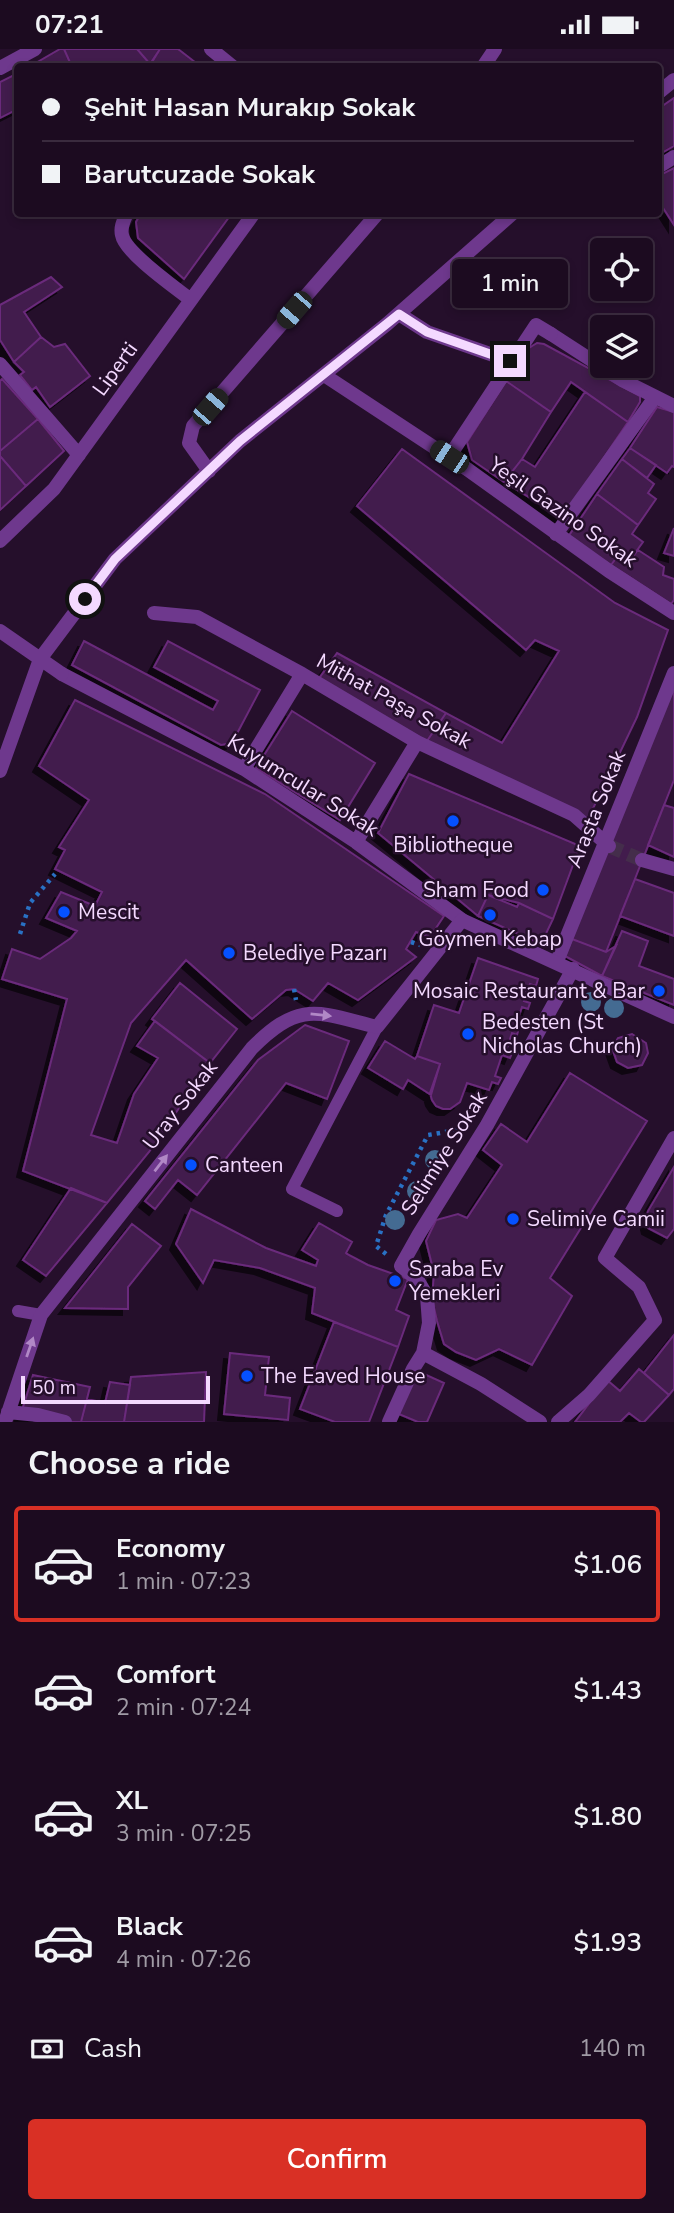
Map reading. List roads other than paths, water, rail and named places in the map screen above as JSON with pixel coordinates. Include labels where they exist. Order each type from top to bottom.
[{"type":"street","points":[[0,68],[35,49]]},
{"type":"street","points":[[211,49],[227,63]]},
{"type":"street","points":[[126,217],[122,237],[127,246],[191,300]]},
{"type":"street","name":"Liperti","points":[[0,541],[54,489],[251,217]]},
{"type":"street","points":[[209,471],[189,443],[193,426],[375,217]]},
{"type":"street","points":[[0,771],[40,659],[115,559],[240,441],[399,314],[508,217]]},
{"type":"street","points":[[399,314],[427,332],[510,361]]},
{"type":"street","points":[[449,457],[536,325],[622,380],[674,406]]},
{"type":"street","points":[[0,365],[79,455]]},
{"type":"street","name":"Yeşil Gazino Sokak","points":[[324,375],[467,469],[556,534],[674,613]]},
{"type":"street","points":[[556,534],[654,397]]},
{"type":"street","name":"Mithat Paşa Sokak","points":[[154,613],[197,617],[302,674],[417,742],[574,815],[607,846]]},
{"type":"street","name":"Kuyumcular Sokak","points":[[5,634],[62,674],[244,769],[356,842],[462,920],[573,969]]},
{"type":"street","name":"Arasta Sokak","points":[[556,961],[607,846],[674,673]]},
{"type":"street","points":[[244,769],[302,674]]},
{"type":"street","points":[[356,842],[417,742]]},
{"type":"street","points":[[642,860],[674,869]]},
{"type":"street","points":[[377,1027],[462,920]]},
{"type":"street","points":[[573,969],[674,1017]]},
{"type":"street","name":"Selimiye Sokak","points":[[423,1353],[429,1323],[427,1296],[416,1279],[401,1266],[488,1125],[573,969]]},
{"type":"street","name":"Uray Sokak","points":[[7,1417],[41,1315],[243,1059],[265,1035],[279,1024],[300,1014],[324,1014],[377,1027]]},
{"type":"street","points":[[558,1422],[589,1395],[655,1320],[639,1287],[605,1258],[674,1138]]},
{"type":"street","points":[[389,1422],[423,1353],[481,1384],[540,1422]]},
{"type":"street","points":[[7,1417],[38,1415],[65,1422]]},
{"type":"lane","points":[[337,1211],[292,1189],[377,1027]]},
{"type":"lane","points":[[18,1311],[41,1315]]},
{"type":"tunnel","points":[[609,846],[642,860]]},
{"type":"place","name":"Bibliotheque","points":[[453,821]]},
{"type":"place","name":"Sham Food","points":[[543,890]]},
{"type":"place","name":"Mescit","points":[[64,912]]},
{"type":"place","name":"Göymen Kebap","points":[[490,915]]},
{"type":"place","name":"Belediye Pazarı","points":[[229,953]]},
{"type":"place","name":"Mosaic Restaurant & Bar","points":[[659,991]]},
{"type":"place","name":"Bedesten (St Nicholas Church)","points":[[468,1034]]},
{"type":"place","name":"Canteen","points":[[191,1165]]},
{"type":"place","name":"Selimiye Camii","points":[[513,1219]]},
{"type":"place","name":"Saraba Ev Yemekleri","points":[[395,1281]]},
{"type":"place","name":"The Eaved House","points":[[247,1376]]}]
